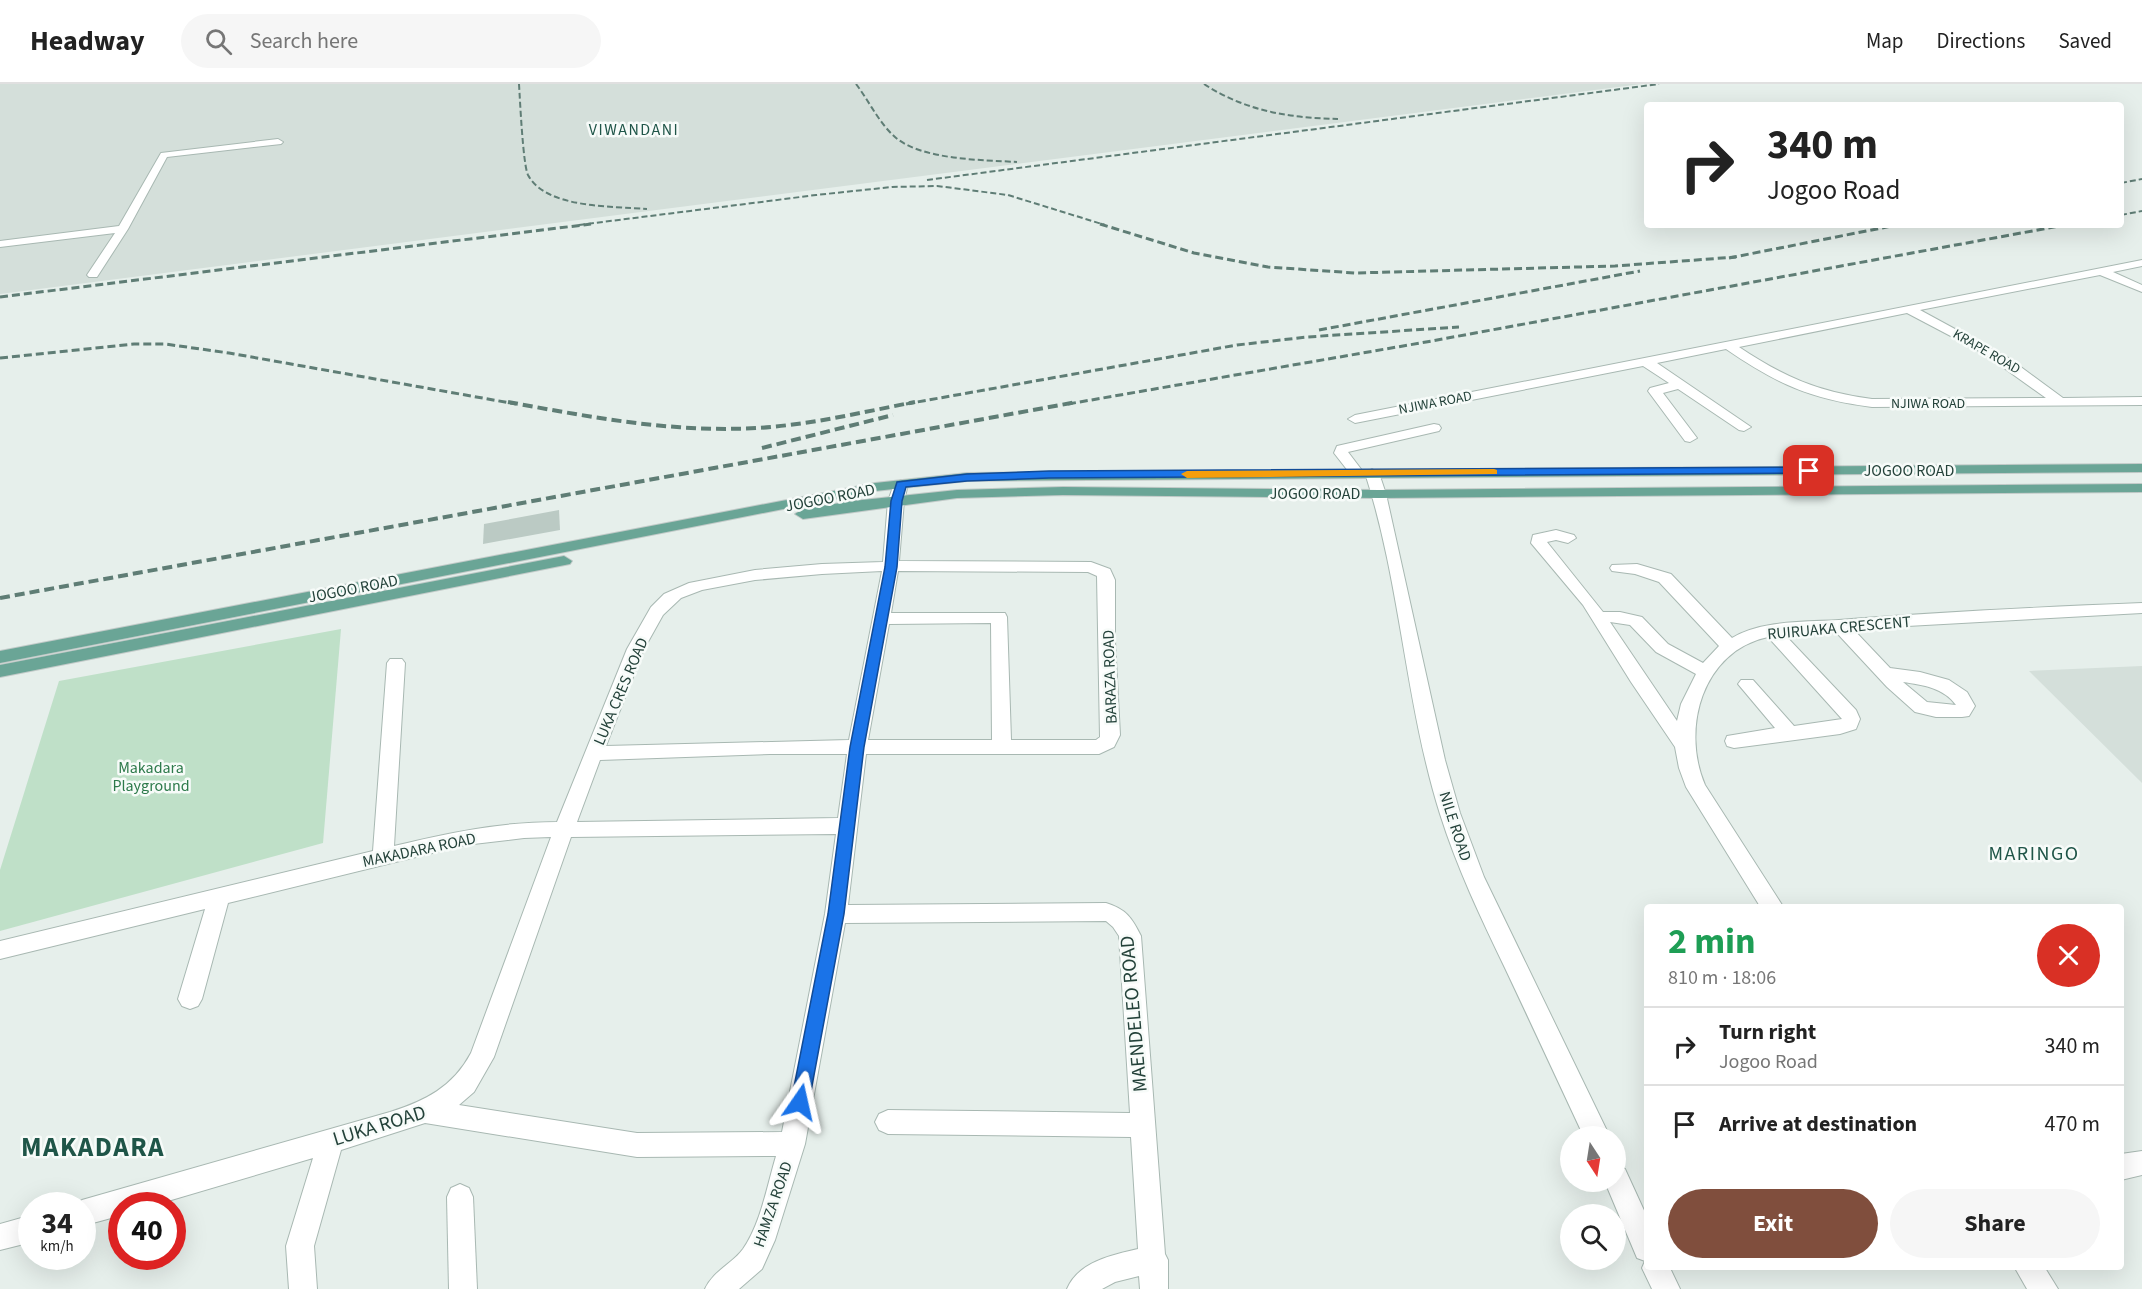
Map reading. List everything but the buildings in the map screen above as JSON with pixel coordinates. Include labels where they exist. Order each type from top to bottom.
[{"type":"main road","name":"JOGOO ROAD","points":[[0,671],[770,520],[853,506],[967,477],[2142,468]]},
{"type":"main road","points":[[1881,470],[1898,489]]},
{"type":"main road","name":"JOGOO ROAD","points":[[0,657],[847,493],[1379,494],[2142,488]]},
{"type":"street","points":[[93,275],[123,229],[164,155],[278,142]]},
{"type":"street","points":[[0,244],[123,229]]},
{"type":"street","name":"NJIWA ROAD","points":[[1355,419],[2142,263]]},
{"type":"street","points":[[2101,271],[2142,289]]},
{"type":"street","name":"KRAPE ROAD","points":[[1908,309],[2009,363],[2060,402]]},
{"type":"street","name":"NJIWA ROAD","points":[[1728,345],[1772,375],[1828,398],[1872,403],[2142,401]]},
{"type":"street","points":[[1645,361],[1744,427]]},
{"type":"street","points":[[1680,384],[1655,391],[1690,438]]},
{"type":"street","name":"NILE ROAD","points":[[1434,428],[1342,449],[1341,453],[1364,473],[1379,494],[1408,622],[1435,760],[1450,813],[1473,877],[1592,1126]]},
{"type":"street","name":"HAMZA ROAD","points":[[719,1289],[752,1259],[766,1231],[792,1144],[836,914],[857,747],[891,567],[899,493]]},
{"type":"street","points":[[1568,538],[1545,536],[1539,538],[1539,543],[1599,616],[1637,678],[1685,746]]},
{"type":"street","name":"BARAZA ROAD","points":[[857,747],[1099,747],[1107,742],[1111,735],[1106,641],[1107,580],[1104,573],[1091,567],[891,567]]},
{"type":"street","name":"LUKA CRES ROAD","points":[[857,747],[770,747],[593,753],[638,646],[651,621],[677,594],[705,584],[761,574],[835,568],[891,567]]},
{"type":"street","points":[[1618,567],[1637,569],[1665,578],[1729,646]]},
{"type":"street","name":"RUIRUAKA CRESCENT","points":[[1770,904],[1690,778],[1687,769],[1685,746],[1688,712],[1697,685],[1713,659],[1729,646],[1745,638],[1773,632],[1839,625],[2142,608]]},
{"type":"street","points":[[1599,616],[1620,616],[1636,621],[1662,648],[1705,672]]},
{"type":"street","points":[[881,619],[999,617],[1002,746]]},
{"type":"street","points":[[1839,625],[1887,674]]},
{"type":"street","points":[[1734,741],[1840,727],[1849,724],[1851,719],[1773,632]]},
{"type":"street","points":[[383,856],[396,663]]},
{"type":"street","points":[[1747,684],[1790,733]]},
{"type":"street","name":"LUKA ROAD","points":[[96,1209],[427,1112],[453,1097],[474,1076],[593,753]]},
{"type":"street","name":"MAKADARA ROAD","points":[[0,950],[465,837],[524,830],[847,826]]},
{"type":"street","points":[[190,999],[219,896]]},
{"type":"street","name":"MAENDELEO ROAD","points":[[836,914],[1106,912],[1115,914],[1124,923],[1130,936],[1155,1289]]},
{"type":"street","points":[[427,1112],[637,1146],[792,1144]]},
{"type":"street","points":[[888,1122],[1143,1125]]},
{"type":"street","points":[[303,1289],[304,1275],[299,1257],[300,1246],[331,1141]]},
{"type":"street","points":[[2124,1166],[2142,1163]]},
{"type":"street","points":[[1622,1192],[1644,1241]]},
{"type":"street","points":[[460,1197],[463,1289]]},
{"type":"street","points":[[0,1237],[18,1232]]},
{"type":"street","points":[[1081,1289],[1097,1275],[1124,1266],[1154,1260]]},
{"type":"street","points":[[1657,1270],[1666,1289]]},
{"type":"street","points":[[2030,1270],[2044,1289]]},
{"type":"shaded area","points":[[0,84],[1642,84],[0,294]]},
{"type":"shaded area","points":[[2142,666],[2142,783],[2029,671]]},
{"type":"green space","name":"Makadara Playground","points":[[341,629],[323,843],[0,931],[0,870],[59,681]]},
{"type":"railway","points":[[519,84],[526,169],[537,186],[549,194],[582,204],[647,209]]},
{"type":"railway","points":[[856,84],[884,125],[906,145],[953,157],[1017,162]]},
{"type":"railway","points":[[1204,84],[1235,101],[1252,107],[1285,115],[1338,119]]},
{"type":"railway","points":[[927,180],[1659,84]]},
{"type":"railway","points":[[2124,182],[2142,179]]},
{"type":"railway","points":[[579,225],[816,195],[892,187],[937,186],[1008,195],[1105,225]]},
{"type":"railway","points":[[2124,214],[2142,211]]},
{"type":"railway","points":[[0,297],[591,224]]},
{"type":"railway","points":[[1100,224],[1194,253],[1268,267],[1355,273],[1615,266],[1733,257]]},
{"type":"railway","points":[[1733,257],[1882,228]]},
{"type":"railway","points":[[1068,404],[1426,342],[2049,228]]},
{"type":"railway","points":[[1729,258],[1733,257]]},
{"type":"railway","points":[[1319,330],[1640,271]]},
{"type":"railway","points":[[906,404],[1237,345],[1307,337],[1459,327]]},
{"type":"railway","points":[[0,358],[134,344],[165,344],[229,353],[516,404]]},
{"type":"railway","points":[[508,402],[613,420],[718,429],[805,423],[915,402]]},
{"type":"railway","points":[[0,598],[1077,402]]},
{"type":"railway","points":[[762,448],[893,415]]},
{"type":"slow traffic","points":[[1187,474],[1494,472]]},
{"type":"district","name":"VIWANDANI","points":[[634,129]]},
{"type":"district","name":"MARINGO","points":[[2034,853]]},
{"type":"district","name":"MAKADARA","points":[[93,1147]]},
{"type":"route","points":[[800,1102],[836,914],[857,747],[891,567],[896,501],[901,484],[967,477],[1049,475],[1809,471]]}]
